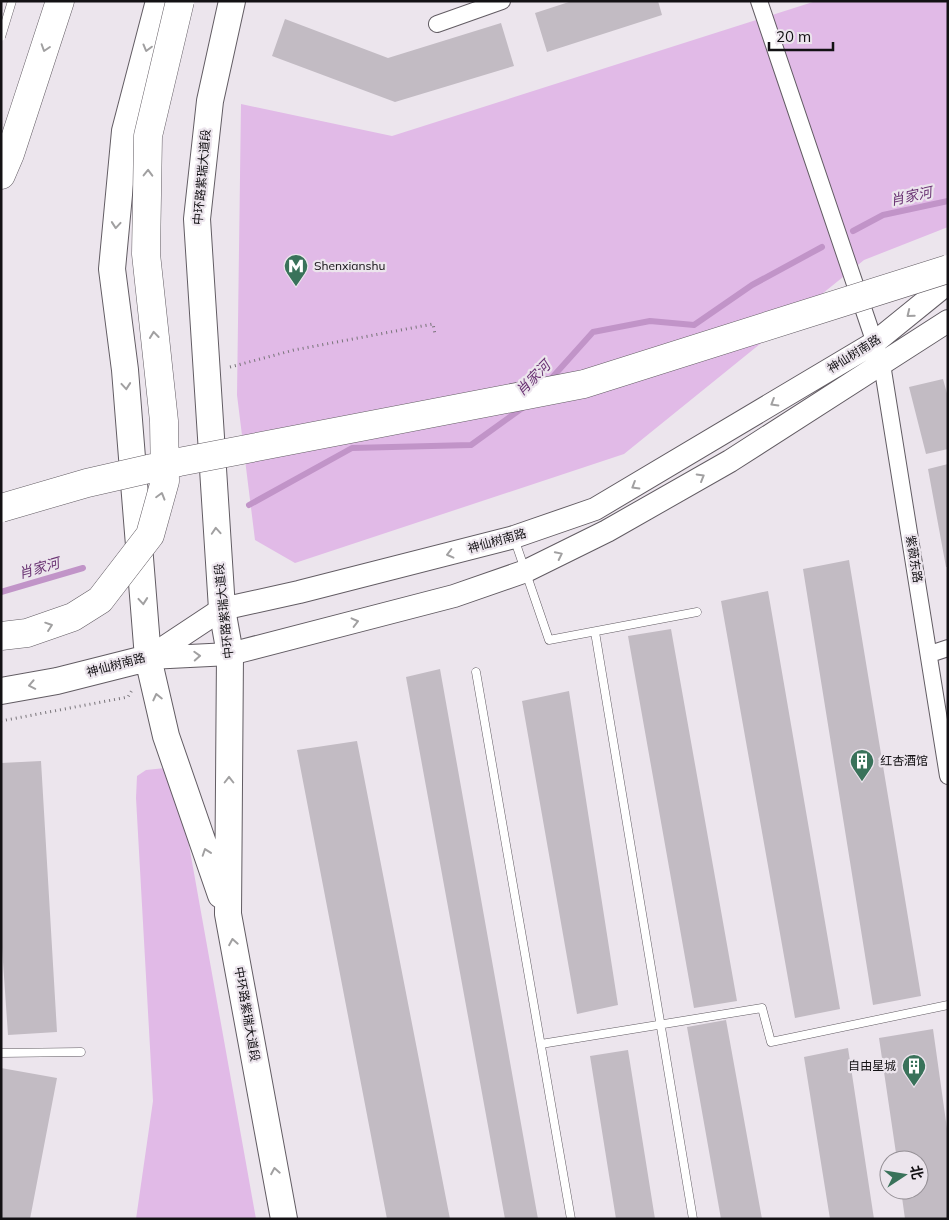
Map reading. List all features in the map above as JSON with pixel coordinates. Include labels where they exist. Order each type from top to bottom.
[{"type":"highway","points":[[1,175],[10,154],[60,1]]},
{"type":"highway","points":[[1,636],[27,633],[73,618],[100,600],[150,535],[165,482],[164,421],[146,254],[148,136],[180,1]]},
{"type":"highway","points":[[1,508],[87,483],[179,462],[584,384],[948,269]]},
{"type":"main road","points":[[159,1],[125,131],[112,269],[125,370],[148,658],[166,736],[228,914]]},
{"type":"main road","name":"中环路紫瑞大道段","points":[[232,1],[210,101],[197,219],[205,374],[222,608],[230,654],[228,914],[284,1219]]},
{"type":"main road","name":"神仙树南路","points":[[1,691],[57,681],[148,658],[222,608],[299,592],[514,538],[595,509],[874,343],[948,283]]},
{"type":"main road","points":[[148,658],[230,654],[454,596],[526,571],[607,531],[730,461],[948,321]]},
{"type":"street","points":[[437,24],[502,1]]},
{"type":"street","name":"紫薇东路","points":[[759,1],[882,364],[930,654],[948,776]]},
{"type":"street","points":[[930,654],[948,648]]},
{"type":"lane","points":[[1,37],[12,1]]},
{"type":"lane","points":[[514,538],[549,640],[697,612]]},
{"type":"lane","points":[[595,632],[662,1024],[693,1219]]},
{"type":"lane","points":[[476,672],[571,1219]]},
{"type":"lane","points":[[541,1044],[762,1008],[771,1042],[948,1004]]},
{"type":"lane","points":[[1,1053],[81,1052]]},
{"type":"path","points":[[205,374],[294,350],[366,335],[433,324],[435,334]]},
{"type":"shaded area","points":[[816,1],[948,1],[948,227],[864,260],[624,454],[295,563],[255,540],[237,395],[241,104],[392,136]]},
{"type":"shaded area","points":[[175,767],[256,1219],[136,1219],[153,1101],[136,798],[137,776],[146,770]]},
{"type":"building","points":[[572,1],[658,1],[662,15],[547,52],[535,13]]},
{"type":"building","points":[[285,19],[388,58],[501,23],[514,66],[395,102],[272,56]]},
{"type":"building","points":[[943,379],[948,397],[948,449],[926,454],[909,387]]},
{"type":"building","points":[[948,464],[948,567],[946,567],[928,469]]},
{"type":"building","name":"红杏酒馆","points":[[849,560],[921,996],[873,1005],[803,569]]},
{"type":"building","points":[[768,591],[840,1009],[795,1018],[721,601]]},
{"type":"building","points":[[671,629],[737,1001],[694,1008],[628,636]]},
{"type":"building","points":[[440,669],[538,1219],[505,1219],[406,677]]},
{"type":"building","points":[[569,691],[618,1005],[577,1014],[522,701]]},
{"type":"building","points":[[357,741],[450,1219],[387,1219],[297,750]]},
{"type":"building","points":[[41,761],[57,1032],[8,1035],[1,933],[1,763]]},
{"type":"building","points":[[726,1020],[762,1219],[721,1219],[687,1027]]},
{"type":"building","name":"自由星城","points":[[933,1029],[948,1136],[948,1219],[905,1219],[902,1200],[929,1200],[929,1150],[896,1150],[879,1038]]},
{"type":"building","points":[[848,1048],[874,1219],[830,1219],[804,1057]]},
{"type":"building","points":[[628,1050],[655,1219],[616,1219],[590,1056]]},
{"type":"building","points":[[1,1068],[57,1078],[30,1219],[1,1219]]},
{"type":"waterway","name":"肖家河","points":[[853,231],[883,215],[948,201]]},
{"type":"waterway","name":"肖家河","points":[[549,381],[593,332],[650,321],[694,325],[752,285],[822,247]]},
{"type":"waterway","name":"肖家河","points":[[249,505],[352,448],[471,445],[525,406]]},
{"type":"waterway","name":"肖家河","points":[[1,592],[83,568]]},
{"type":"place","name":"Shenxianshu","points":[[296,287]]},
{"type":"place","name":"红杏酒馆","points":[[862,782]]},
{"type":"place","name":"自由星城","points":[[914,1087]]}]
